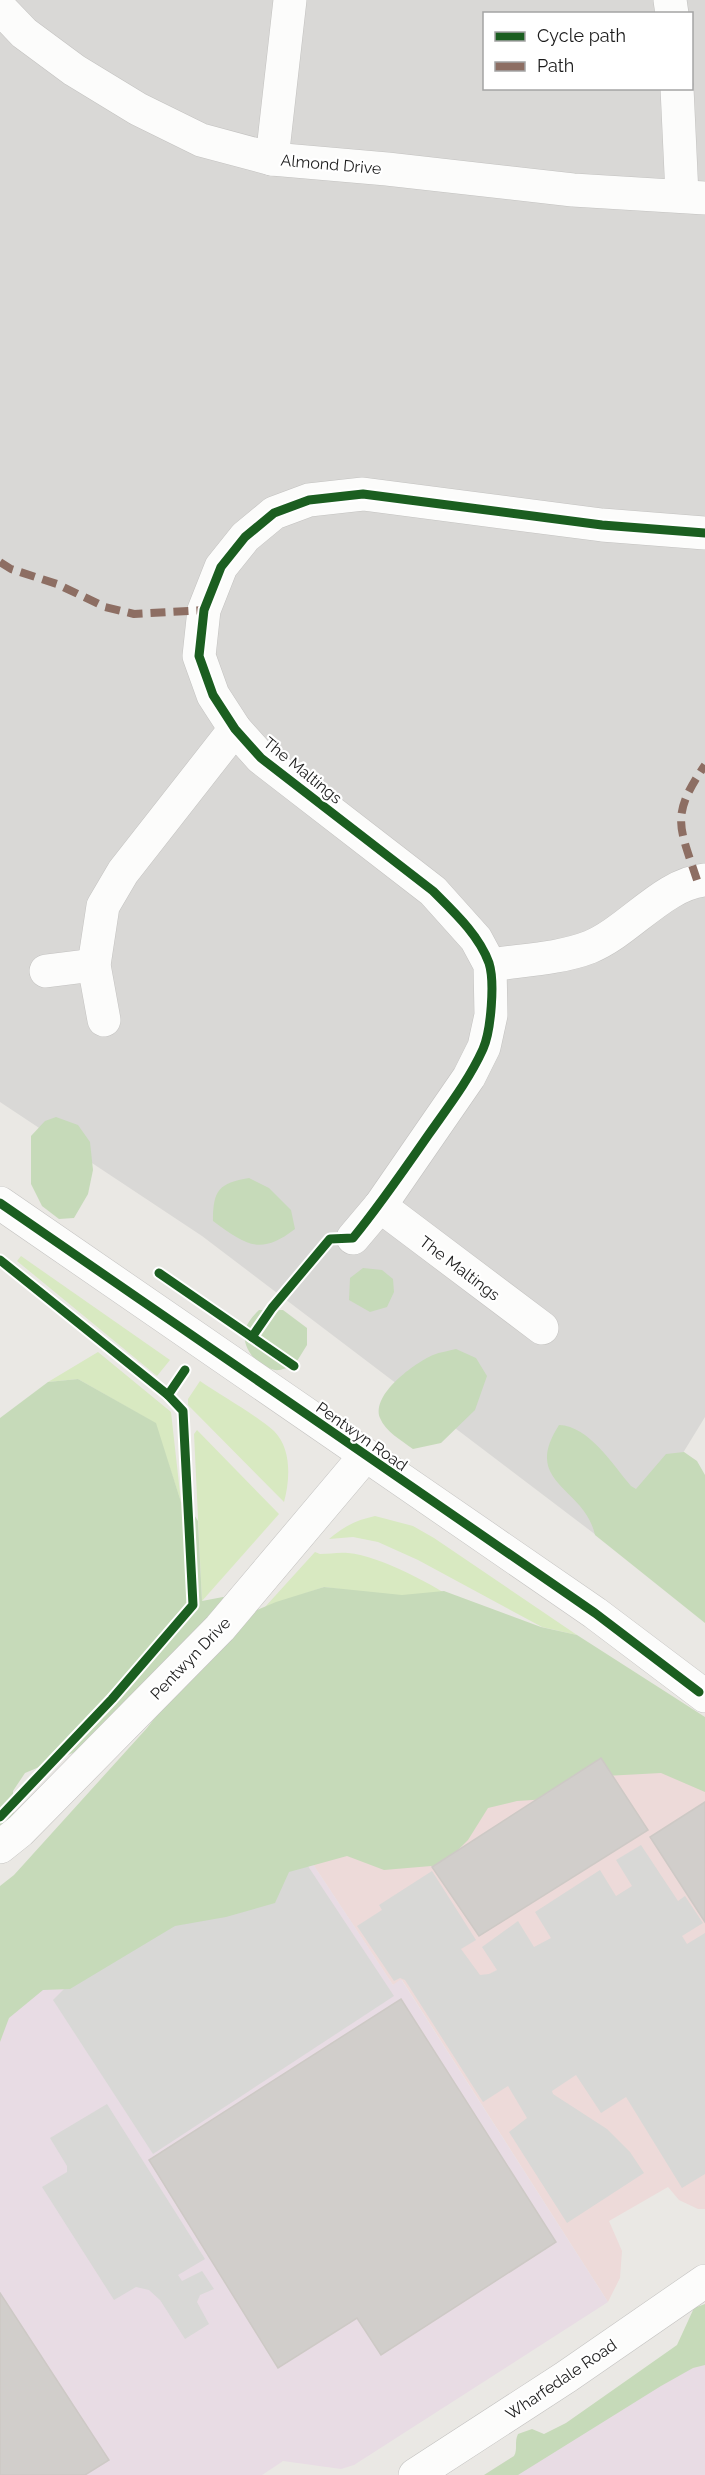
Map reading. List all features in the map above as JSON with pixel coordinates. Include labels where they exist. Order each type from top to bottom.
[{"type":"street","points":[[272,159],[290,0]]},
{"type":"street","name":"Almond Drive","points":[[0,8],[24,33],[66,64],[138,109],[201,140],[272,159],[573,190],[694,196]]},
{"type":"street","points":[[677,90],[694,196]]},
{"type":"street","name":"The Maltings","points":[[353,1238],[380,1206],[469,1077],[484,1047],[491,1015],[490,964],[476,939],[433,891],[261,758],[235,729],[213,695],[199,656],[204,610],[221,567],[246,537],[274,513],[309,500],[363,494],[591,523],[705,533]]},
{"type":"street","points":[[104,1020],[94,965],[104,906],[123,872],[235,729]]},
{"type":"street","points":[[490,964],[590,947],[613,935],[674,890],[705,880]]},
{"type":"street","points":[[45,971],[94,965]]},
{"type":"street","name":"Pentwyn Road","points":[[0,1203],[595,1613],[705,1696]]},
{"type":"street","name":"The Maltings","points":[[380,1206],[542,1328]]},
{"type":"street","name":"Pentwyn Drive","points":[[0,1847],[20,1831],[220,1628],[365,1456]]},
{"type":"street","name":"Wharfedale Road","points":[[415,2475],[566,2377],[705,2281]]},
{"type":"shaded area","points":[[0,0],[705,0],[705,1417],[621,1554],[202,1236],[0,1102]]},
{"type":"shaded area","points":[[643,1711],[705,1764],[705,2209],[698,2209],[679,2200],[668,2187],[609,2221],[622,2251],[620,2278],[608,2302],[402,1980],[393,1985],[283,1819]]},
{"type":"shaded area","points":[[283,1819],[393,1985],[401,1979],[608,2302],[354,2465],[341,2469],[283,2461],[262,2475],[0,2475],[0,2003]]},
{"type":"shaded area","points":[[641,1845],[678,1901],[685,1896],[703,1923],[682,1936],[687,1944],[705,1933],[705,2174],[682,2188],[626,2097],[601,2113],[576,2075],[552,2091],[553,2094],[607,2129],[630,2152],[644,2173],[567,2223],[509,2132],[527,2118],[508,2086],[483,2102],[405,1980],[400,1978],[394,1981],[357,1926],[382,1910],[379,1905],[432,1871],[476,1940],[461,1949],[480,1975],[489,1974],[497,1970],[482,1947],[518,1921],[534,1947],[551,1938],[535,1912],[600,1870],[616,1896],[632,1886],[616,1860]]},
{"type":"shaded area","points":[[296,1848],[394,1996],[153,2154],[53,2000],[69,1984]]},
{"type":"shaded area","points":[[107,2104],[205,2259],[178,2275],[182,2281],[202,2271],[214,2289],[200,2295],[197,2302],[209,2324],[185,2339],[160,2300],[149,2290],[136,2287],[114,2300],[42,2187],[67,2172],[67,2166],[50,2138]]},
{"type":"shaded area","points":[[705,2328],[705,2475],[484,2475],[566,2423]]},
{"type":"green space","points":[[56,1117],[78,1125],[90,1142],[93,1170],[88,1194],[74,1218],[59,1219],[42,1206],[31,1184],[31,1136],[45,1121]]},
{"type":"green space","points":[[249,1178],[269,1188],[291,1210],[295,1229],[272,1243],[262,1245],[244,1241],[213,1221],[214,1202],[220,1190],[231,1182]]},
{"type":"green space","points":[[21,1256],[170,1360],[157,1376],[17,1261]]},
{"type":"green space","points":[[363,1268],[382,1270],[393,1279],[394,1292],[387,1307],[370,1312],[349,1300],[350,1278]]},
{"type":"green space","points":[[259,1310],[283,1310],[307,1328],[307,1345],[294,1366],[277,1370],[269,1368],[257,1361],[248,1350],[244,1337],[245,1330]]},
{"type":"green space","points":[[456,1349],[476,1358],[487,1376],[475,1410],[441,1443],[413,1449],[382,1423],[379,1409],[382,1399],[396,1380],[416,1365],[433,1355]]},
{"type":"green space","points":[[98,1352],[171,1412],[181,1502],[155,1423],[78,1379],[48,1382]]},
{"type":"green space","points":[[78,1379],[156,1423],[181,1502],[191,1510],[198,1521],[202,1601],[223,1597],[252,1612],[324,1587],[402,1595],[444,1591],[541,1627],[577,1635],[705,1717],[705,1792],[661,1773],[605,1776],[563,1798],[517,1801],[488,1808],[468,1840],[443,1865],[384,1870],[347,1856],[289,1872],[275,1903],[226,1917],[175,1926],[70,1989],[43,1990],[9,2018],[0,2042],[0,1886],[14,1875],[147,1728],[193,1669],[75,1752],[25,1773],[13,1791],[14,1821],[0,1848],[0,1418],[48,1382]]},
{"type":"green space","points":[[200,1381],[258,1419],[280,1438],[288,1465],[288,1484],[284,1502],[188,1405],[188,1399]]},
{"type":"green space","points":[[559,1425],[570,1427],[590,1439],[636,1489],[666,1454],[684,1452],[697,1461],[705,1475],[705,1623],[595,1535],[589,1519],[551,1473],[547,1460],[549,1445]]},
{"type":"green space","points":[[197,1430],[279,1514],[202,1601],[194,1434]]},
{"type":"green space","points":[[375,1516],[413,1526],[434,1538],[577,1635],[542,1627],[418,1560],[378,1542],[353,1537],[329,1539],[351,1524]]},
{"type":"green space","points":[[315,1552],[320,1554],[348,1553],[376,1560],[423,1581],[463,1605],[324,1587],[265,1607]]},
{"type":"green space","points":[[705,2304],[705,2365],[693,2368],[661,2386],[518,2475],[484,2475],[514,2456],[518,2434],[532,2429],[544,2434],[566,2423],[677,2345],[694,2308]]},
{"type":"building","points":[[601,1758],[648,1830],[479,1936],[432,1867]]},
{"type":"building","points":[[705,1802],[705,1922],[650,1837]]},
{"type":"building","points":[[401,1999],[556,2242],[381,2355],[357,2318],[278,2368],[149,2160]]},
{"type":"building","points":[[0,2293],[109,2460],[85,2475],[0,2475]]},
{"type":"marked path","points":[[0,562],[11,569],[57,584],[105,607],[134,614],[204,610]]},
{"type":"marked path","points":[[697,880],[682,833],[681,821],[686,797],[705,765]]},
{"type":"cycle path","points":[[252,1337],[272,1308],[330,1239],[353,1238],[458,1093],[486,1041],[492,982],[489,963],[479,943],[465,924],[433,891],[261,758],[235,729],[213,695],[199,656],[204,610],[221,567],[245,537],[274,513],[309,500],[363,494],[602,525],[705,533]]},
{"type":"cycle path","points":[[0,1203],[595,1613],[699,1692]]},
{"type":"cycle path","points":[[0,1260],[168,1395]]},
{"type":"cycle path","points":[[159,1273],[294,1366]]},
{"type":"cycle path","points":[[0,1817],[112,1699],[193,1605],[183,1411],[168,1395],[185,1370]]}]
